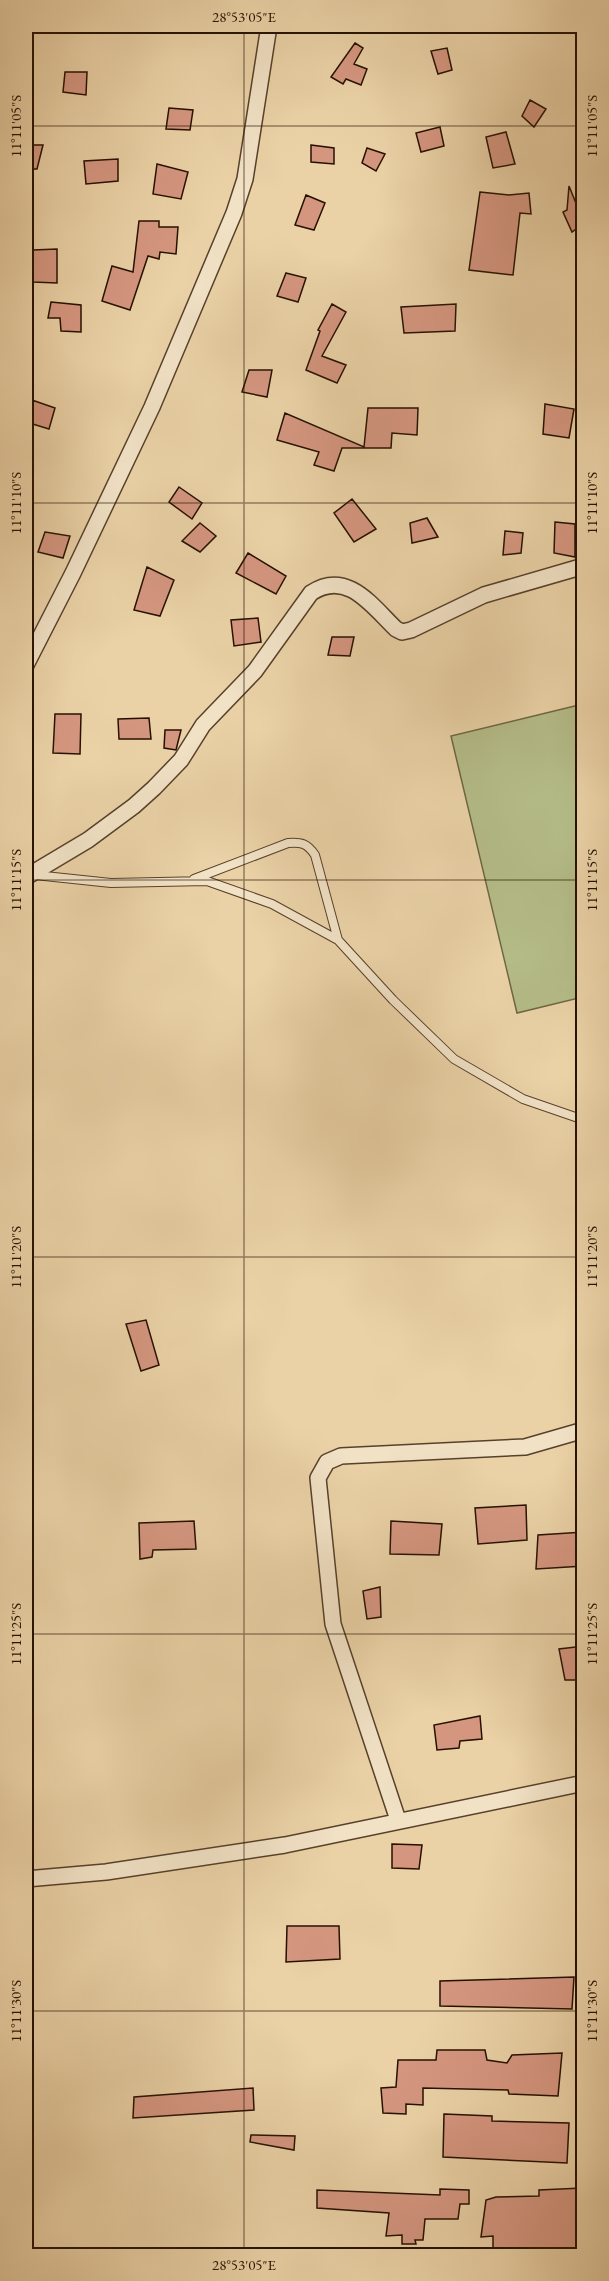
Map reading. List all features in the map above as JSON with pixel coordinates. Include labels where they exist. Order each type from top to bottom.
[{"type":"street","points":[[26,665],[73,573],[152,407],[234,213],[245,179],[269,26]]},
{"type":"street","points":[[28,876],[88,840],[134,807],[154,788],[181,760],[203,725],[255,671],[307,599],[322,586],[340,584],[353,588],[402,632],[421,626],[484,595],[584,566]]},
{"type":"street","points":[[398,1820],[333,1624],[318,1478],[327,1462],[341,1456],[514,1448],[584,1430]]},
{"type":"street","points":[[26,1879],[106,1872],[285,1845],[584,1782]]},
{"type":"lane","points":[[190,880],[288,843],[301,842],[309,846],[315,855],[338,940]]},
{"type":"lane","points":[[28,876],[111,883],[207,881],[272,904],[338,940],[393,1000],[454,1059],[523,1099],[584,1120]]},
{"type":"green space","points":[[583,704],[583,997],[517,1013],[451,736]]},
{"type":"building","points":[[355,43],[363,48],[354,64],[367,69],[361,85],[346,79],[343,84],[331,77]]},
{"type":"building","points":[[447,48],[452,70],[438,74],[431,51]]},
{"type":"building","points":[[65,72],[87,72],[86,95],[63,92]]},
{"type":"building","points":[[530,100],[546,109],[534,127],[522,116]]},
{"type":"building","points":[[169,108],[193,110],[190,130],[166,129]]},
{"type":"building","points":[[440,127],[444,146],[421,152],[416,133]]},
{"type":"building","points":[[506,132],[515,164],[493,168],[486,137]]},
{"type":"building","points":[[26,145],[43,145],[37,169],[26,169]]},
{"type":"building","points":[[311,145],[334,148],[334,164],[311,162]]},
{"type":"building","points":[[367,148],[385,154],[376,171],[362,163]]},
{"type":"building","points":[[118,159],[118,181],[86,184],[84,161]]},
{"type":"building","points":[[157,164],[188,172],[181,199],[153,194]]},
{"type":"building","points":[[569,186],[584,223],[572,232],[563,212],[567,210]]},
{"type":"building","points":[[480,192],[509,195],[529,193],[531,214],[520,213],[513,275],[469,270]]},
{"type":"building","points":[[306,195],[325,203],[314,230],[295,225]]},
{"type":"building","points":[[139,221],[159,221],[159,227],[178,227],[176,254],[160,252],[159,259],[148,256],[130,310],[102,301],[112,266],[133,272]]},
{"type":"building","points":[[57,249],[57,283],[33,282],[33,250]]},
{"type":"building","points":[[286,273],[306,278],[298,302],[277,296]]},
{"type":"building","points":[[51,302],[81,305],[81,332],[61,331],[60,318],[48,318]]},
{"type":"building","points":[[332,304],[346,312],[322,356],[346,365],[337,383],[306,370],[320,331],[318,330]]},
{"type":"building","points":[[456,304],[455,331],[404,333],[401,307]]},
{"type":"building","points":[[249,370],[272,370],[267,397],[242,392]]},
{"type":"building","points":[[32,400],[55,408],[49,429],[26,422]]},
{"type":"building","points":[[545,404],[574,409],[569,438],[543,434]]},
{"type":"building","points":[[368,408],[418,408],[417,435],[392,433],[391,448],[342,448],[334,471],[314,465],[319,452],[277,440],[285,413],[364,447]]},
{"type":"building","points":[[179,487],[202,503],[192,519],[169,502]]},
{"type":"building","points":[[352,499],[376,529],[354,542],[334,513]]},
{"type":"building","points":[[427,518],[438,537],[412,543],[410,523]]},
{"type":"building","points":[[555,522],[575,524],[575,557],[554,553]]},
{"type":"building","points":[[200,523],[216,536],[200,552],[182,541]]},
{"type":"building","points":[[505,531],[523,533],[521,553],[503,555]]},
{"type":"building","points":[[45,532],[70,536],[63,558],[38,552]]},
{"type":"building","points":[[248,553],[286,576],[276,594],[236,573]]},
{"type":"building","points":[[147,567],[174,580],[160,616],[134,610]]},
{"type":"building","points":[[258,618],[261,642],[234,646],[231,620]]},
{"type":"building","points":[[332,637],[354,637],[350,656],[328,655]]},
{"type":"building","points":[[55,714],[81,714],[80,754],[53,753]]},
{"type":"building","points":[[149,718],[151,739],[119,739],[118,719]]},
{"type":"building","points":[[165,730],[181,730],[176,750],[164,748]]},
{"type":"building","points":[[146,1320],[159,1365],[141,1371],[126,1324]]},
{"type":"building","points":[[526,1505],[527,1540],[478,1544],[475,1508]]},
{"type":"building","points":[[194,1521],[196,1549],[153,1550],[152,1557],[140,1559],[139,1523]]},
{"type":"building","points":[[391,1521],[442,1524],[439,1555],[390,1554]]},
{"type":"building","points":[[584,1532],[584,1566],[536,1569],[538,1535]]},
{"type":"building","points":[[380,1587],[381,1617],[367,1619],[363,1591]]},
{"type":"building","points":[[584,1646],[584,1671],[578,1671],[577,1680],[565,1680],[559,1649]]},
{"type":"building","points":[[480,1716],[482,1739],[460,1741],[459,1748],[437,1750],[434,1725]]},
{"type":"building","points":[[392,1844],[422,1845],[419,1869],[392,1868]]},
{"type":"building","points":[[287,1926],[339,1926],[340,1959],[286,1962]]},
{"type":"building","points":[[574,1977],[572,2009],[440,2006],[440,1981]]},
{"type":"building","points":[[437,2050],[485,2050],[487,2060],[507,2063],[512,2055],[562,2053],[558,2096],[509,2094],[508,2090],[423,2088],[423,2105],[406,2104],[406,2114],[383,2113],[381,2088],[396,2087],[398,2060],[436,2060]]},
{"type":"building","points":[[253,2088],[254,2110],[133,2118],[134,2097]]},
{"type":"building","points":[[444,2114],[492,2116],[492,2121],[569,2123],[567,2163],[443,2157]]},
{"type":"building","points":[[251,2135],[295,2136],[294,2150],[250,2142]]},
{"type":"building","points":[[582,2188],[584,2256],[493,2256],[493,2236],[481,2237],[486,2200],[496,2197],[539,2196],[539,2190]]},
{"type":"building","points":[[440,2189],[469,2190],[469,2204],[460,2204],[458,2219],[425,2219],[423,2240],[415,2240],[416,2244],[402,2244],[402,2235],[386,2236],[389,2213],[317,2208],[317,2190],[440,2195]]}]
